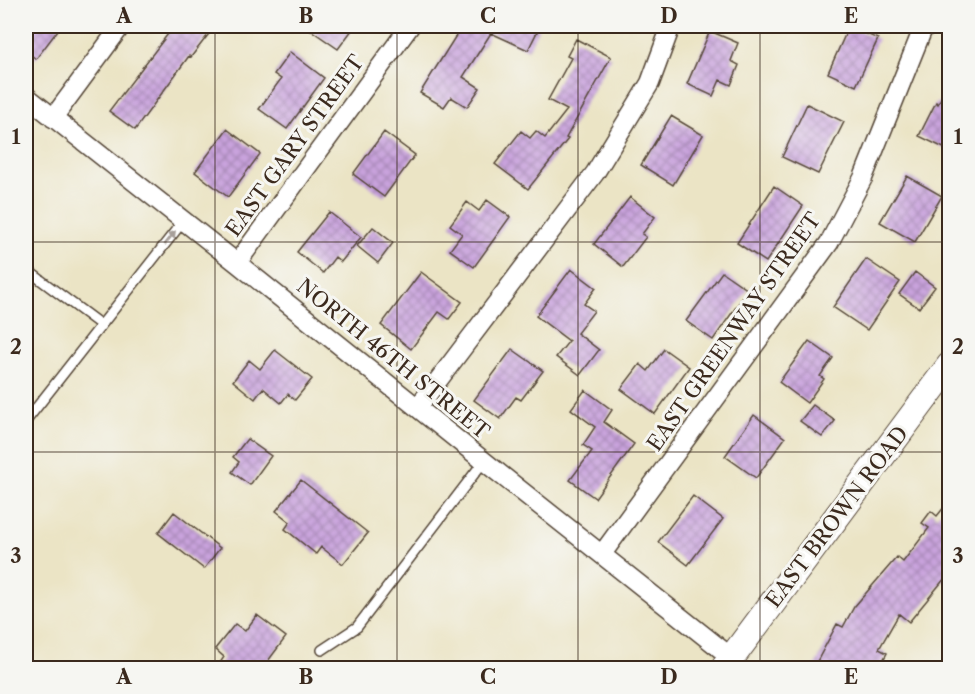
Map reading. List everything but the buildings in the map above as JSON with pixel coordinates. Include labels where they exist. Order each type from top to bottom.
[{"type":"main road","name":"EAST BROWN ROAD","points":[[728,663],[950,365]]},
{"type":"street","points":[[53,118],[121,26]]},
{"type":"street","name":"EAST GARY STREET","points":[[237,262],[410,26]]},
{"type":"street","points":[[418,407],[595,173],[650,83],[671,26]]},
{"type":"street","name":"EAST GREENWAY STREET","points":[[602,554],[829,243],[863,178],[924,26]]},
{"type":"street","name":"NORTH 46TH STREET","points":[[26,96],[602,554],[728,663]]},
{"type":"lane","points":[[26,421],[184,220]]},
{"type":"lane","points":[[26,269],[101,325]]},
{"type":"lane","points":[[322,650],[357,627],[484,461]]}]
